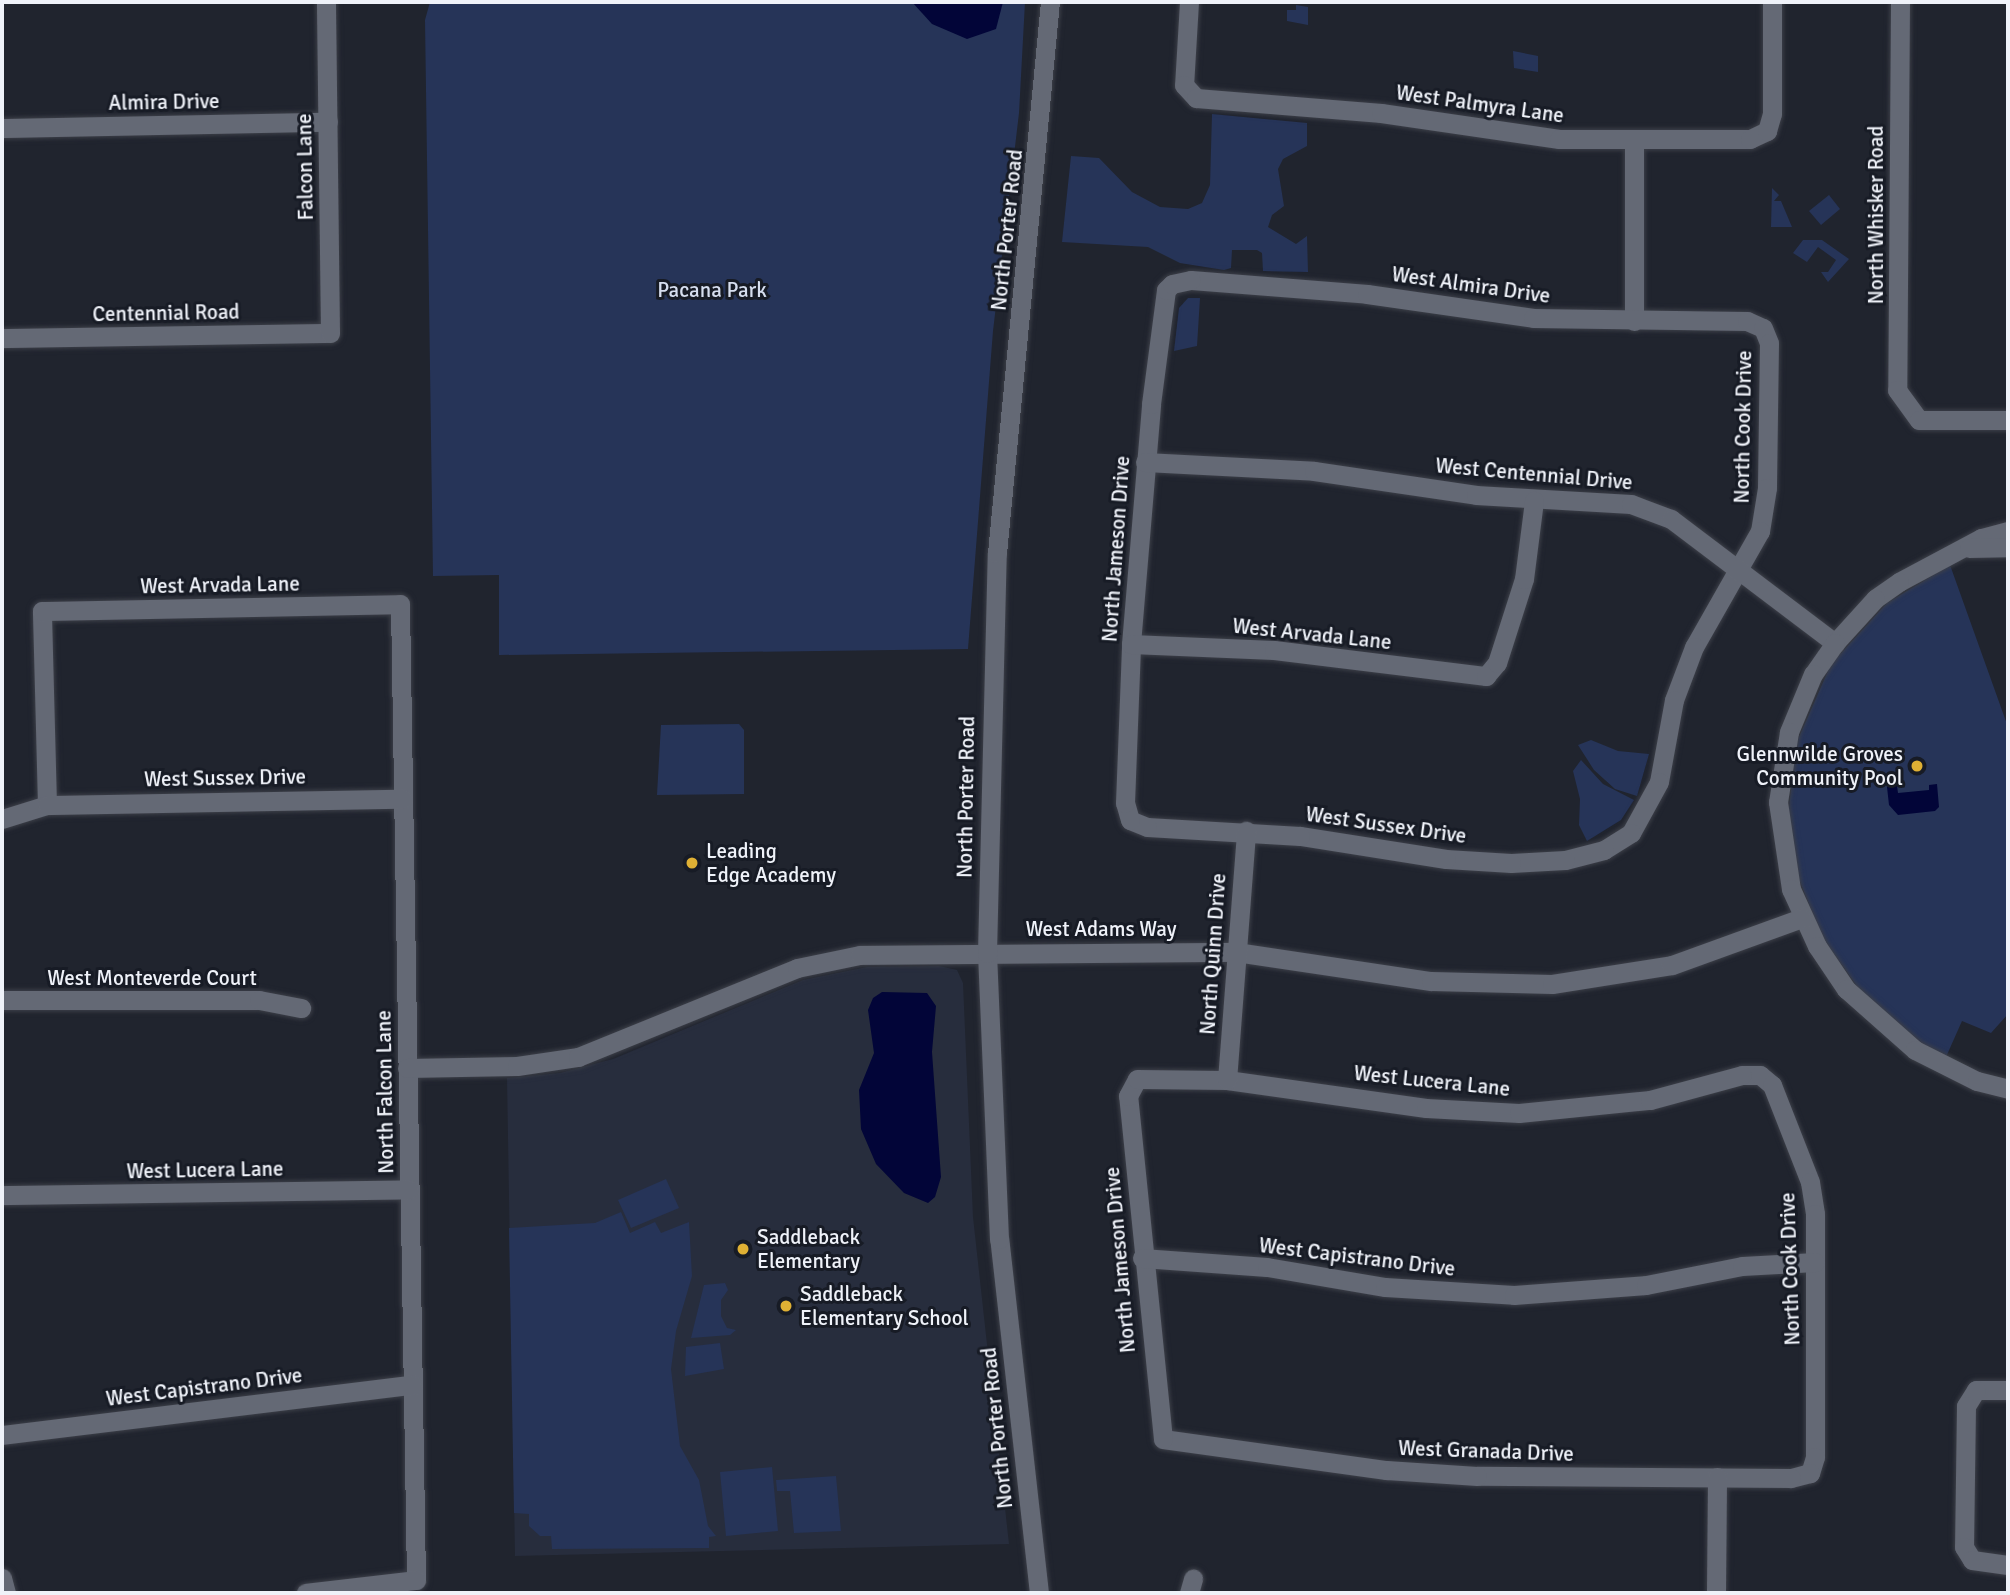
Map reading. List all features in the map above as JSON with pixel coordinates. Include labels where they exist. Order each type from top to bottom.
[{"type":"street","name":"Falcon Lane","points":[[326,2],[330,332]]},
{"type":"street","name":"North Porter Road","points":[[1039,1593],[999,1240],[987,953],[997,553],[1050,2]]},
{"type":"street","name":"West Palmyra Lane","points":[[1189,2],[1184,85],[1187,93],[1206,100],[1369,112],[1559,139],[1750,139],[1767,131],[1772,114],[1772,2]]},
{"type":"street","name":"North Whisker Road","points":[[1900,2],[1897,390],[1919,420],[2008,420]]},
{"type":"street","name":"Almira Drive","points":[[2,128],[328,122]]},
{"type":"street","points":[[1634,139],[1634,321]]},
{"type":"street","name":"West Almira Drive","points":[[1172,284],[1191,280],[1301,287],[1532,318],[1747,321],[1763,328]]},
{"type":"street","name":"North Jameson Drive","points":[[1130,820],[1125,803],[1131,645],[1145,462],[1163,300],[1172,284]]},
{"type":"street","name":"North Cook Drive","points":[[1631,833],[1659,782],[1668,725],[1688,659],[1751,553],[1765,508],[1769,343],[1763,328]]},
{"type":"street","name":"Centennial Road","points":[[2,338],[330,332]]},
{"type":"street","name":"West Centennial Drive","points":[[1145,462],[1314,471],[1534,500],[1631,504],[1652,510],[1835,643]]},
{"type":"street","name":"West Arvada Lane","points":[[1131,645],[1274,650],[1486,676],[1497,663],[1524,579],[1534,500]]},
{"type":"street","points":[[2008,531],[1981,538],[1969,548],[1899,582],[1875,599],[1835,643],[1801,699],[1782,764],[1780,833],[1802,918],[1846,989],[1890,1032],[1947,1068],[2008,1089]]},
{"type":"street","points":[[1969,548],[2008,547]]},
{"type":"street","name":"West Arvada Lane","points":[[47,805],[42,611],[400,604]]},
{"type":"street","name":"North Falcon Lane","points":[[306,1593],[416,1580],[400,604]]},
{"type":"street","name":"West Sussex Drive","points":[[2,819],[47,805],[403,799]]},
{"type":"street","name":"West Sussex Drive","points":[[1130,820],[1147,827],[1246,831],[1446,859],[1511,863],[1578,857],[1604,850],[1631,833]]},
{"type":"street","name":"North Quinn Drive","points":[[1227,1080],[1246,831]]},
{"type":"street","name":"West Adams Way","points":[[407,1068],[517,1066],[578,1057],[797,968],[834,958],[987,953],[1236,952],[1431,981],[1552,984],[1672,965],[1802,918]]},
{"type":"street","name":"West Monteverde Court","points":[[2,1000],[259,1000],[301,1008]]},
{"type":"street","name":"West Lucera Lane","points":[[1138,1079],[1227,1080],[1426,1108],[1519,1113],[1650,1100],[1742,1075],[1760,1076]]},
{"type":"street","name":"North Cook Drive","points":[[1760,1076],[1772,1085],[1789,1119],[1810,1182],[1815,1262],[1815,1457],[1810,1473]]},
{"type":"street","name":"North Jameson Drive","points":[[1138,1079],[1128,1096],[1142,1258],[1163,1439]]},
{"type":"street","name":"West Lucera Lane","points":[[2,1195],[409,1189]]},
{"type":"street","name":"West Capistrano Drive","points":[[1142,1258],[1267,1267],[1408,1289],[1514,1295],[1646,1285],[1742,1266],[1815,1262]]},
{"type":"street","name":"West Capistrano Drive","points":[[2,1435],[412,1385]]},
{"type":"street","points":[[2008,1390],[1976,1390],[1966,1406],[1964,1547],[1972,1560],[2008,1565]]},
{"type":"street","name":"West Granada Drive","points":[[1163,1439],[1436,1474],[1791,1478],[1810,1473]]},
{"type":"street","points":[[1716,1593],[1717,1478]]},
{"type":"street","points":[[2,1578],[6,1593]]},
{"type":"shaded area","points":[[912,2],[1003,2],[996,29],[967,39],[932,24]]},
{"type":"shaded area","points":[[1937,784],[1939,807],[1935,811],[1898,815],[1889,805],[1887,787],[1897,786],[1898,793],[1929,790],[1929,785]]},
{"type":"shaded area","name":"Saddleback Elementary","points":[[939,966],[957,970],[963,983],[973,1217],[1009,1544],[515,1556],[507,1078],[560,1073],[613,1059],[803,980],[867,967]]},
{"type":"shaded area","points":[[882,992],[927,993],[936,1006],[932,1052],[941,1177],[935,1197],[928,1203],[904,1193],[876,1164],[861,1129],[859,1090],[874,1053],[868,1010],[873,998]]},
{"type":"green space","name":"Pacana Park","points":[[430,2],[1025,2],[1019,113],[993,331],[968,649],[499,655],[499,575],[433,576],[425,20]]},
{"type":"green space","points":[[1296,5],[1308,7],[1308,25],[1287,21],[1287,10],[1296,10]]},
{"type":"green space","points":[[1513,51],[1538,56],[1538,72],[1514,68]]},
{"type":"green space","points":[[1212,114],[1307,123],[1307,146],[1283,159],[1278,169],[1284,206],[1272,215],[1268,227],[1296,244],[1307,236],[1308,272],[1263,271],[1262,253],[1257,250],[1232,250],[1231,268],[1224,270],[1180,263],[1148,247],[1062,242],[1071,156],[1099,158],[1132,192],[1160,207],[1188,209],[1202,203],[1210,185]]},
{"type":"green space","points":[[1772,188],[1779,195],[1774,201],[1781,201],[1792,227],[1771,227]]},
{"type":"green space","points":[[1829,195],[1840,209],[1821,225],[1809,211]]},
{"type":"green space","points":[[1803,240],[1822,240],[1849,259],[1828,282],[1821,272],[1828,272],[1836,260],[1818,247],[1807,262],[1793,253]]},
{"type":"green space","points":[[1188,298],[1200,298],[1197,346],[1174,351],[1179,308]]},
{"type":"green space","points":[[1950,565],[2008,727],[2008,1014],[1991,1033],[1962,1021],[1946,1057],[1925,1046],[1859,989],[1822,937],[1795,869],[1788,819],[1795,746],[1831,664],[1887,603]]},
{"type":"green space","points":[[739,724],[744,730],[744,794],[657,795],[661,725]]},
{"type":"green space","points":[[1591,740],[1618,751],[1649,754],[1637,796],[1615,789],[1594,770],[1578,745]]},
{"type":"green space","points":[[1581,760],[1603,784],[1634,800],[1621,820],[1587,841],[1579,825],[1580,799],[1573,771]]},
{"type":"green space","points":[[666,1179],[679,1208],[631,1228],[618,1200]]},
{"type":"green space","points":[[621,1212],[630,1233],[655,1222],[661,1233],[689,1222],[692,1276],[676,1331],[671,1369],[680,1446],[699,1480],[708,1526],[716,1536],[709,1537],[709,1548],[552,1549],[551,1536],[540,1536],[529,1526],[529,1514],[514,1513],[509,1228],[595,1223]]},
{"type":"green space","points":[[725,1283],[728,1290],[721,1300],[721,1316],[727,1328],[736,1330],[730,1335],[691,1338],[704,1285]]},
{"type":"green space","points":[[720,1343],[724,1369],[685,1376],[686,1347]]},
{"type":"green space","points":[[772,1467],[778,1531],[726,1536],[720,1472]]},
{"type":"green space","points":[[836,1476],[841,1531],[794,1533],[790,1491],[777,1491],[776,1480]]},
{"type":"place","name":"Glennwilde Groves Community Pool","points":[[1917,766]]},
{"type":"place","name":"Leading Edge Academy","points":[[692,863]]},
{"type":"place","name":"Saddleback Elementary","points":[[743,1249]]},
{"type":"place","name":"Saddleback Elementary School","points":[[786,1306]]}]
